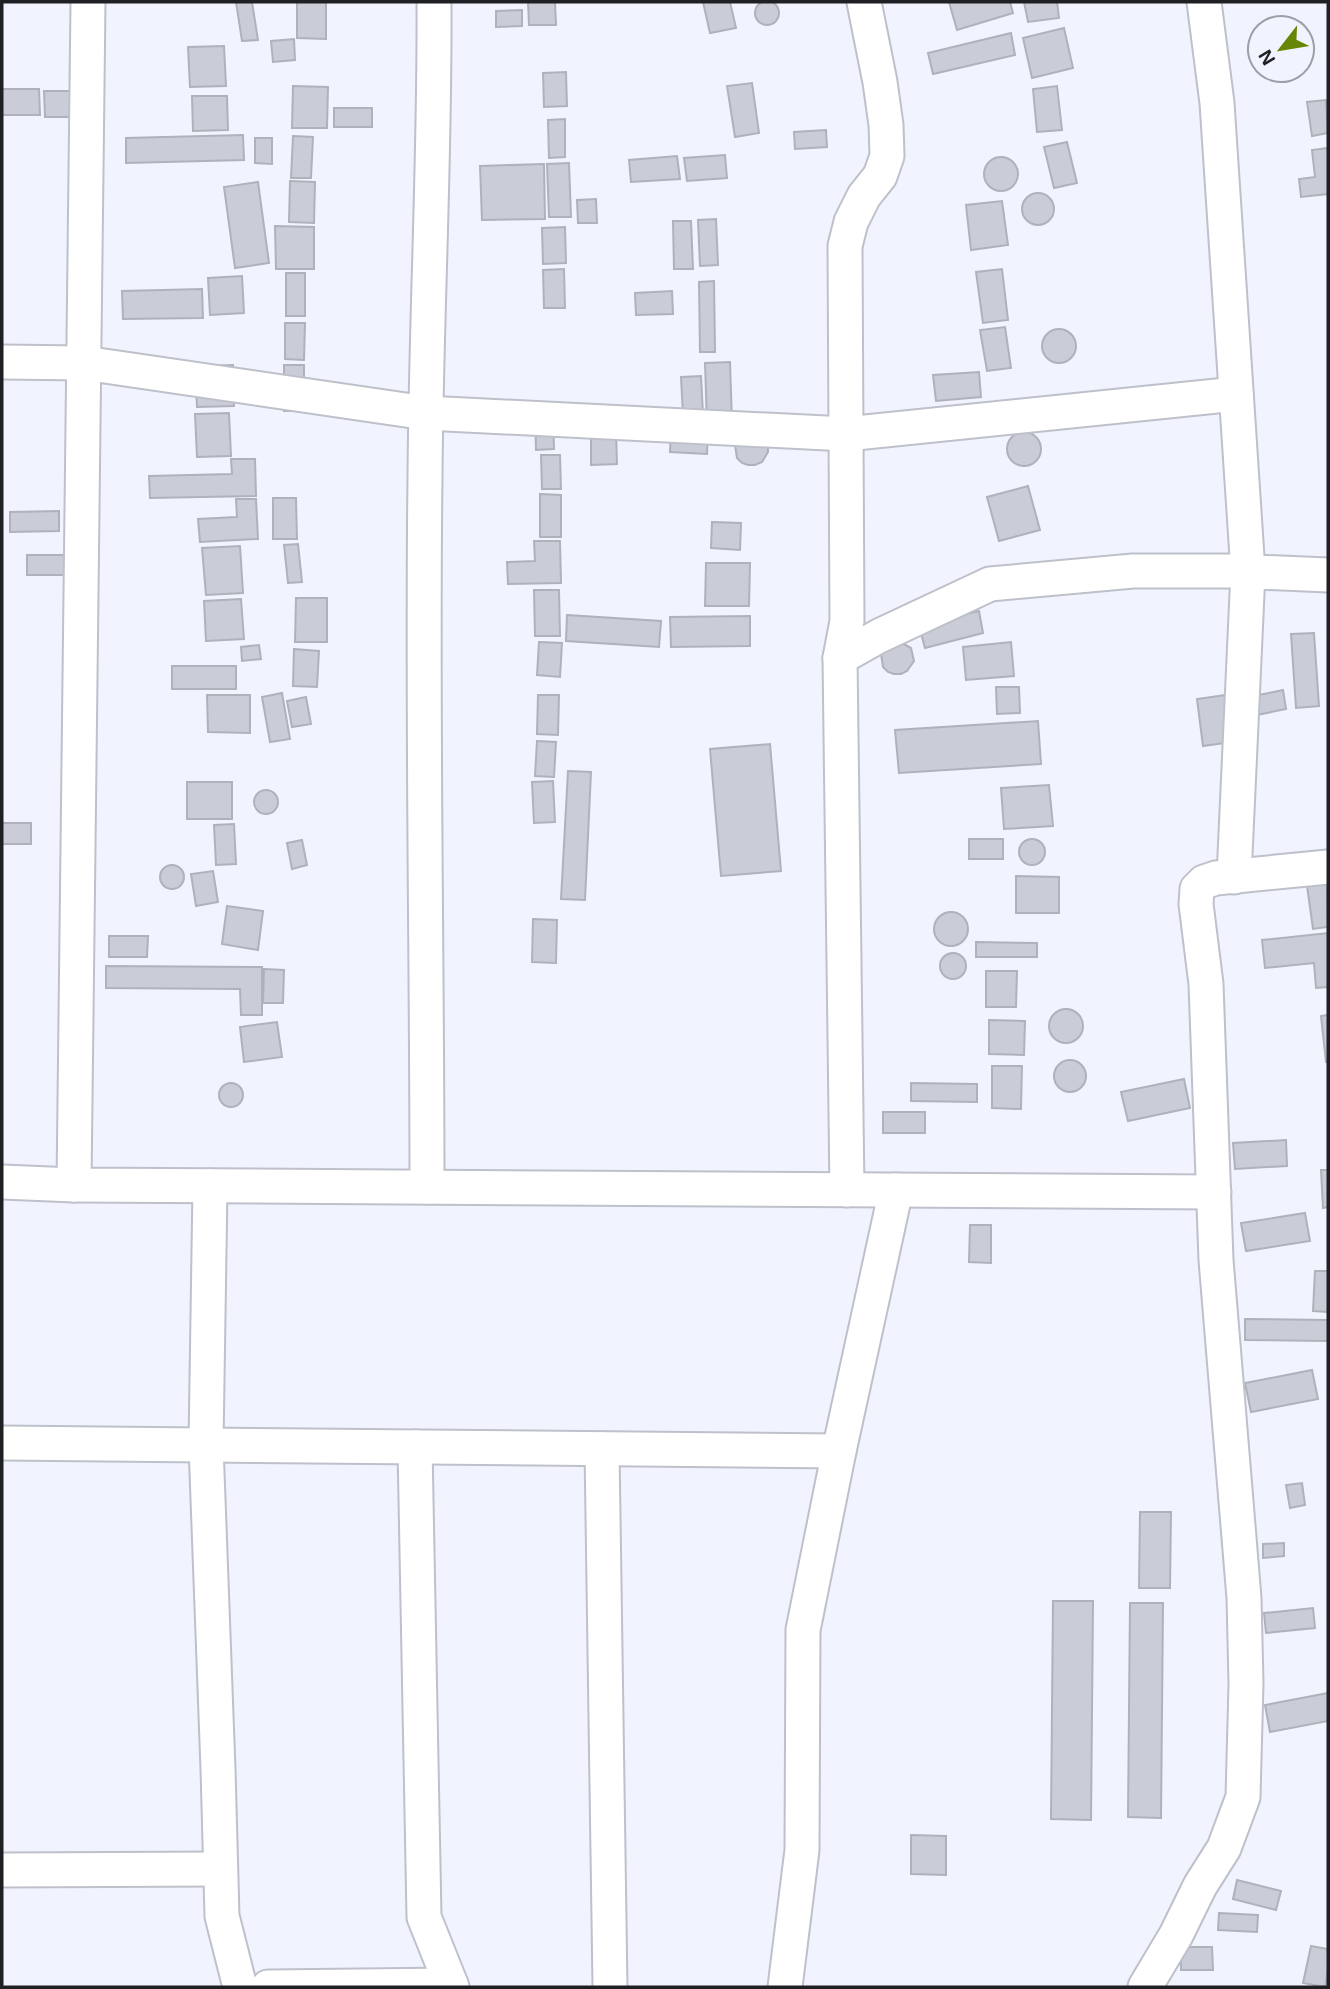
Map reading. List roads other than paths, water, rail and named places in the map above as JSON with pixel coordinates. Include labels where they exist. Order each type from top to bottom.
[{"type":"street","points":[[75,1185],[88,2]]},
{"type":"street","points":[[427,1187],[424,681],[426,413],[435,95],[434,2]]},
{"type":"street","points":[[847,1190],[840,658],[847,621],[845,246],[851,222],[864,196],[880,176],[887,156],[880,82],[864,2]]},
{"type":"street","points":[[1204,2],[1217,103],[1248,572],[1234,877]]},
{"type":"street","points":[[2,362],[84,363],[426,413],[846,434],[1236,394]]},
{"type":"street","points":[[840,658],[879,636],[990,584],[1133,571],[1328,575]]},
{"type":"street","points":[[1145,1987],[1176,1936],[1200,1886],[1224,1849],[1242,1797],[1246,1684],[1244,1598],[1216,1260],[1206,984],[1196,904],[1197,889],[1216,878],[1328,867]]},
{"type":"street","points":[[2,1182],[75,1185],[1214,1192]]},
{"type":"street","points":[[210,1186],[206,1445],[220,1869],[222,1916],[240,1987]]},
{"type":"street","points":[[785,1987],[802,1850],[803,1630],[896,1190]]},
{"type":"street","points":[[2,1443],[839,1451]]},
{"type":"street","points":[[268,1987],[452,1986],[424,1917],[415,1447]]},
{"type":"street","points":[[602,1449],[610,1987]]},
{"type":"street","points":[[2,1870],[220,1869]]}]
